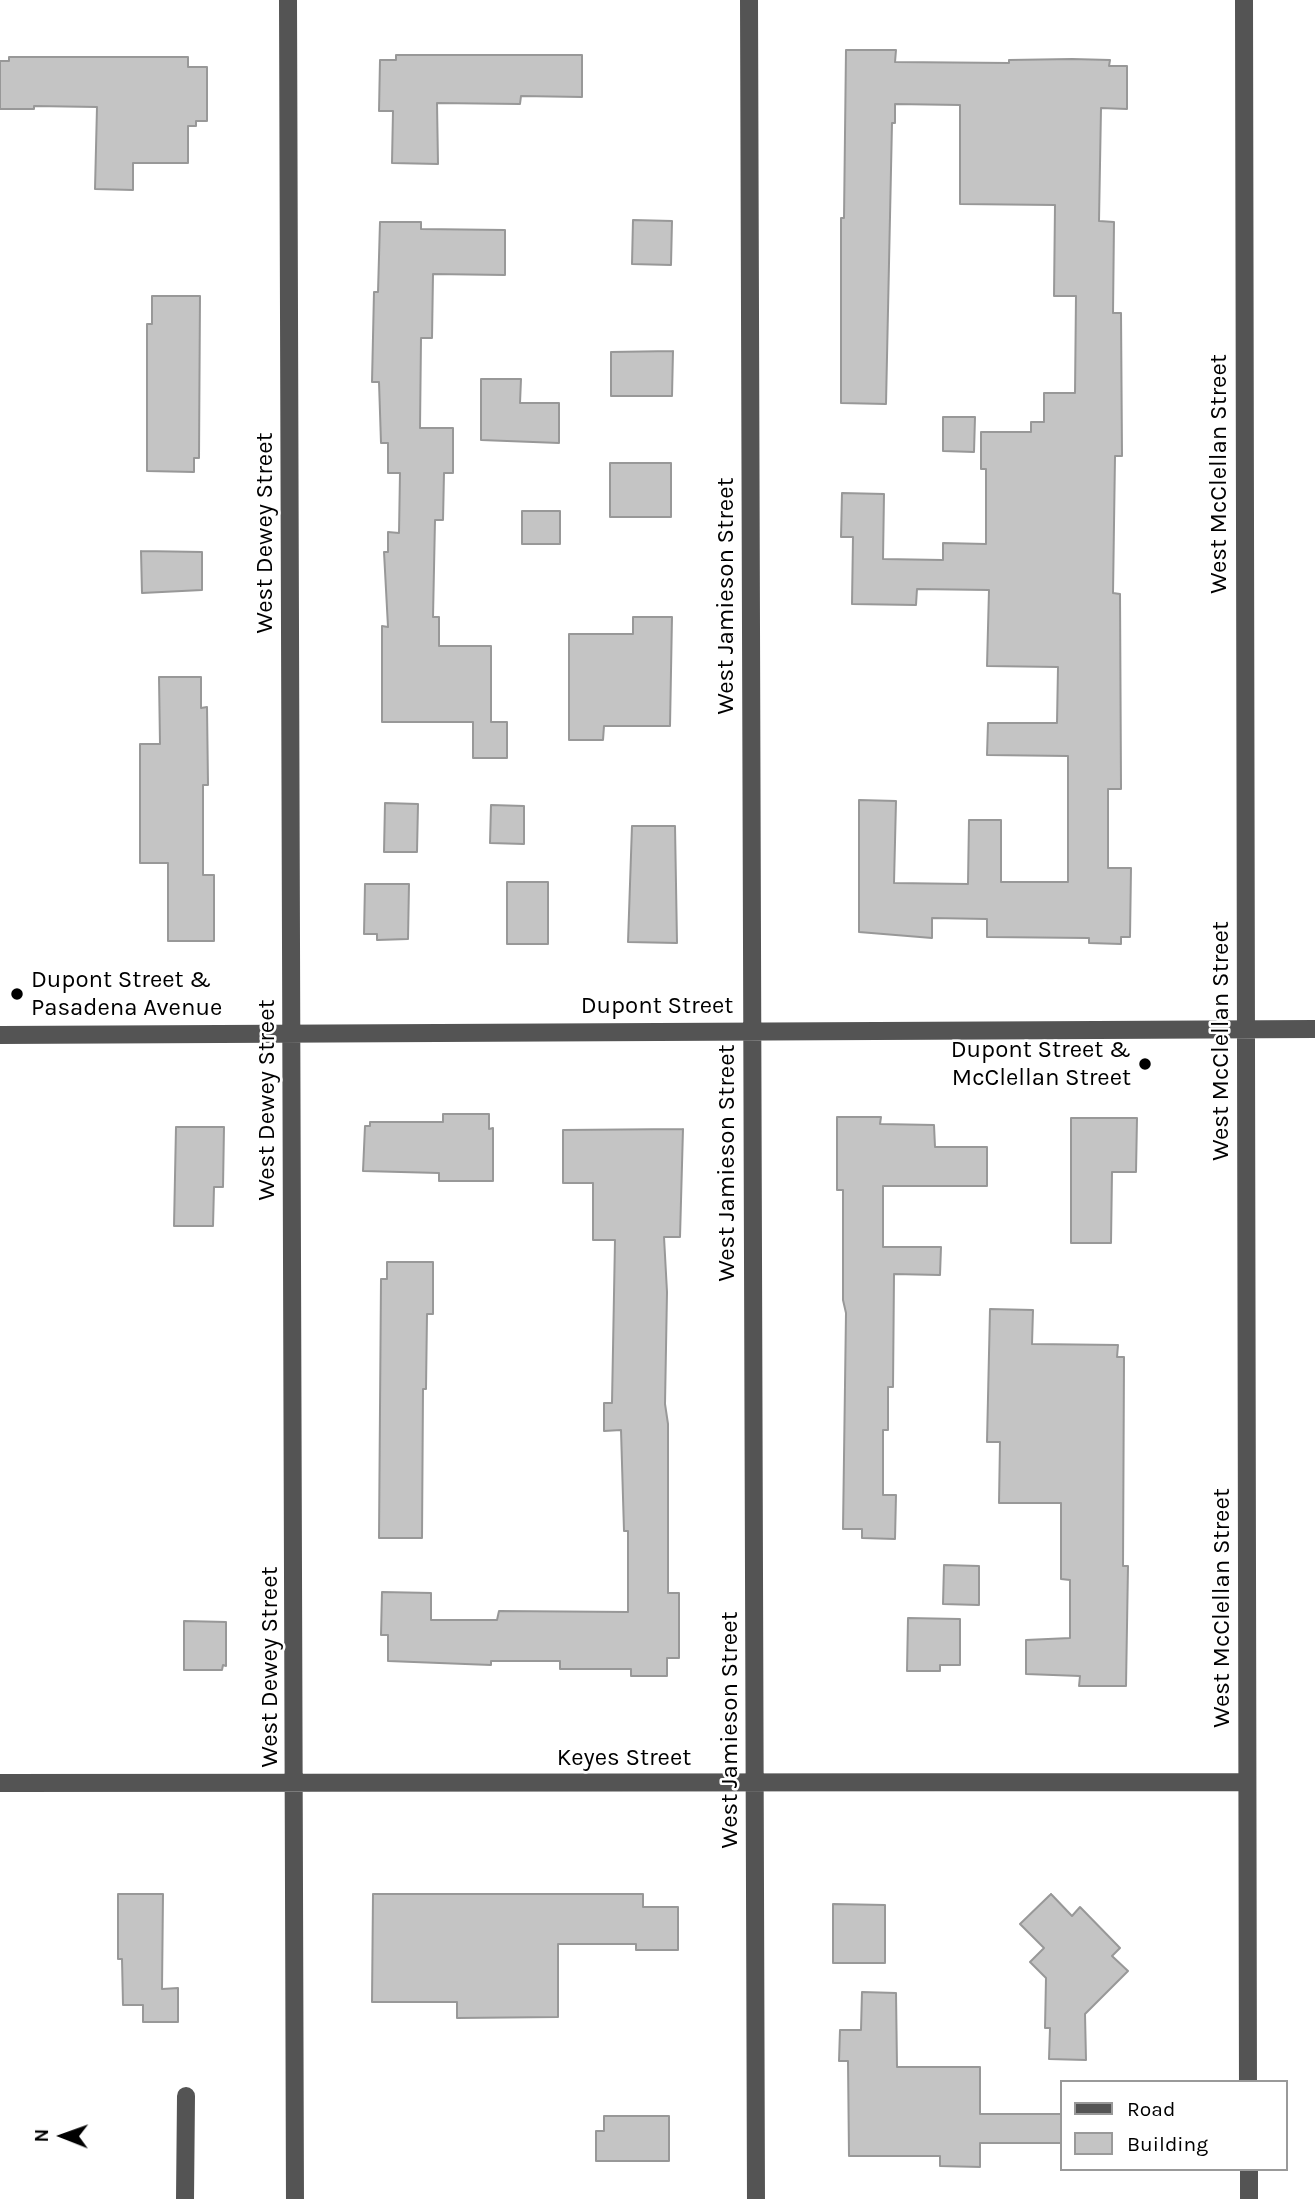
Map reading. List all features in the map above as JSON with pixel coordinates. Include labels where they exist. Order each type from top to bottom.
[{"type":"street","name":"West Dewey Street","points":[[288,0],[295,2199]]},
{"type":"street","name":"West Jamieson Street","points":[[750,0],[756,2199]]},
{"type":"street","name":"West McClellan Street","points":[[1244,0],[1248,2080]]},
{"type":"street","name":"Dupont Street","points":[[0,1035],[1315,1029]]},
{"type":"street","name":"Keyes Street","points":[[0,1783],[1247,1782]]},
{"type":"street","points":[[185,2199],[186,2095]]},
{"type":"street","points":[[1249,2171],[1249,2199]]},
{"type":"building","points":[[846,50],[896,50],[895,62],[1009,63],[1009,60],[1072,59],[1110,60],[1109,66],[1127,66],[1127,109],[1101,108],[1099,221],[1114,222],[1113,313],[1121,313],[1122,456],[1115,456],[1113,593],[1120,594],[1121,789],[1108,789],[1108,868],[1131,868],[1130,937],[1121,937],[1121,944],[1089,943],[1089,938],[987,937],[987,919],[932,918],[932,938],[859,932],[859,800],[896,801],[894,883],[968,884],[969,820],[1001,820],[1001,882],[1068,882],[1068,756],[987,755],[988,723],[1057,723],[1058,667],[987,666],[989,590],[917,589],[916,605],[852,604],[853,537],[841,537],[842,493],[884,494],[883,559],[943,560],[943,543],[986,544],[986,469],[981,469],[981,432],[1031,432],[1031,422],[1044,422],[1044,393],[1075,393],[1076,296],[1054,296],[1055,205],[960,204],[960,105],[895,104],[895,123],[892,123],[886,404],[841,403],[841,218],[844,218]]},
{"type":"building","points":[[396,55],[582,55],[582,97],[521,96],[520,104],[437,103],[438,164],[392,163],[393,111],[379,111],[380,60],[396,60]]},
{"type":"building","points":[[9,57],[188,57],[188,67],[207,67],[207,121],[196,121],[196,126],[188,126],[188,163],[133,163],[133,190],[95,189],[97,107],[34,106],[34,109],[0,109],[0,61],[9,61]]},
{"type":"building","points":[[633,220],[672,221],[671,265],[632,264]]},
{"type":"building","points":[[380,222],[421,222],[421,229],[505,230],[505,275],[433,274],[432,338],[421,338],[420,428],[453,428],[453,473],[444,473],[443,520],[435,520],[433,617],[439,617],[439,646],[491,646],[491,722],[507,722],[507,758],[473,758],[473,722],[382,722],[382,626],[388,627],[384,552],[388,552],[388,532],[399,533],[400,473],[388,473],[388,443],[381,443],[379,382],[372,382],[374,292],[378,292]]},
{"type":"building","points":[[152,296],[200,296],[199,458],[194,458],[194,472],[147,471],[147,324],[152,324]]},
{"type":"building","points":[[673,351],[672,396],[611,396],[611,352]]},
{"type":"building","points":[[481,379],[521,379],[520,403],[559,403],[559,443],[481,440]]},
{"type":"building","points":[[943,417],[975,417],[974,452],[943,451]]},
{"type":"building","points":[[610,463],[671,463],[671,517],[610,517]]},
{"type":"building","points":[[522,511],[560,511],[560,544],[522,544]]},
{"type":"building","points":[[141,551],[202,552],[202,590],[142,593]]},
{"type":"building","points":[[633,617],[672,617],[670,726],[604,726],[603,740],[569,740],[569,634],[633,634]]},
{"type":"building","points":[[159,677],[201,677],[201,708],[207,707],[208,785],[203,785],[203,875],[214,875],[214,941],[168,941],[168,863],[140,863],[140,744],[160,744]]},
{"type":"building","points":[[385,803],[418,804],[417,852],[384,852]]},
{"type":"building","points":[[491,805],[524,806],[524,844],[490,843]]},
{"type":"building","points":[[632,826],[675,826],[677,943],[628,942]]},
{"type":"building","points":[[507,882],[548,882],[548,944],[507,944]]},
{"type":"building","points":[[365,884],[409,884],[408,939],[377,940],[377,934],[364,934]]},
{"type":"building","points":[[443,1114],[489,1114],[489,1129],[493,1128],[493,1181],[439,1181],[439,1173],[363,1171],[365,1126],[370,1126],[370,1122],[443,1122]]},
{"type":"building","points":[[837,1117],[881,1117],[880,1124],[934,1125],[935,1147],[987,1147],[987,1186],[883,1186],[883,1247],[941,1247],[940,1275],[894,1274],[893,1387],[888,1387],[888,1430],[883,1430],[883,1495],[896,1495],[895,1539],[862,1538],[862,1529],[843,1529],[846,1313],[843,1300],[843,1190],[837,1190]]},
{"type":"building","points":[[1071,1118],[1137,1118],[1136,1172],[1112,1172],[1111,1243],[1071,1243]]},
{"type":"building","points":[[176,1127],[224,1127],[223,1187],[214,1187],[213,1226],[174,1226]]},
{"type":"building","points":[[683,1129],[680,1237],[664,1237],[667,1292],[665,1404],[668,1424],[668,1593],[679,1593],[679,1658],[667,1658],[667,1676],[631,1676],[631,1669],[560,1669],[560,1661],[491,1661],[491,1665],[388,1661],[388,1635],[381,1635],[382,1592],[431,1593],[431,1620],[497,1620],[499,1611],[628,1612],[628,1531],[624,1531],[621,1430],[604,1431],[604,1403],[612,1403],[615,1240],[593,1240],[593,1183],[563,1183],[563,1130]]},
{"type":"building","points":[[387,1262],[433,1262],[433,1314],[427,1314],[426,1389],[423,1389],[422,1538],[379,1538],[381,1279],[387,1279]]},
{"type":"building","points":[[990,1309],[1033,1310],[1032,1344],[1118,1345],[1117,1357],[1124,1357],[1123,1566],[1128,1566],[1126,1686],[1079,1686],[1080,1676],[1026,1674],[1026,1640],[1070,1638],[1070,1580],[1061,1579],[1061,1503],[999,1503],[1000,1442],[987,1442]]},
{"type":"building","points":[[944,1565],[979,1566],[979,1605],[943,1604]]},
{"type":"building","points":[[908,1618],[960,1619],[960,1665],[940,1665],[940,1671],[907,1671]]},
{"type":"building","points":[[184,1621],[226,1622],[226,1666],[223,1665],[222,1670],[184,1670]]},
{"type":"building","points":[[118,1894],[163,1894],[162,1989],[178,1988],[178,2022],[143,2022],[143,2005],[123,2005],[122,1959],[118,1959]]},
{"type":"building","points":[[373,1894],[643,1894],[643,1907],[678,1907],[678,1950],[636,1950],[636,1944],[558,1944],[558,2017],[457,2018],[457,2002],[372,2002]]},
{"type":"building","points":[[1051,1894],[1072,1916],[1080,1907],[1120,1948],[1112,1956],[1128,1971],[1085,2014],[1086,2060],[1049,2059],[1050,2028],[1045,2028],[1046,1978],[1030,1962],[1044,1948],[1020,1924]]},
{"type":"building","points":[[833,1904],[885,1905],[885,1963],[833,1963]]},
{"type":"building","points":[[862,1992],[896,1993],[897,2067],[980,2067],[980,2114],[1060,2114],[1060,2143],[980,2143],[980,2167],[940,2166],[940,2156],[849,2156],[848,2061],[839,2061],[840,2030],[861,2030]]},
{"type":"building","points":[[604,2116],[669,2116],[669,2161],[596,2161],[596,2131],[604,2131]]},
{"type":"place","name":"Dupont Street & Pasadena Avenue","points":[[17,994]]},
{"type":"place","name":"Dupont Street & McClellan Street","points":[[1145,1064]]}]
